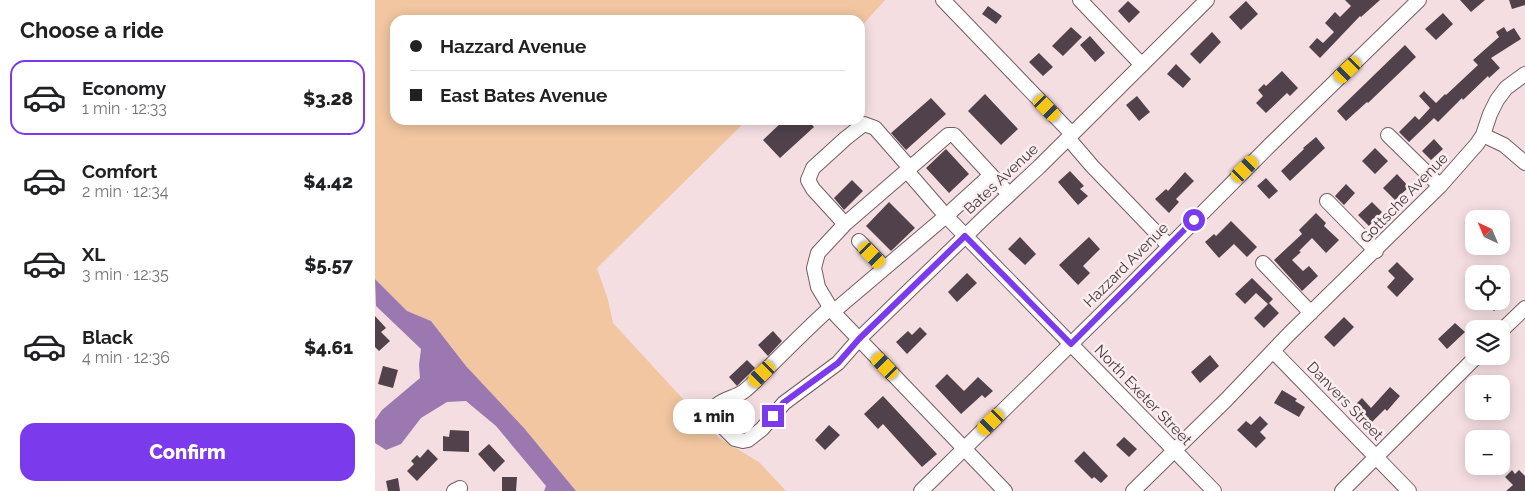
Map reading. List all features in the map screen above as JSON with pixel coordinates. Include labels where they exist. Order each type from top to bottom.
[{"type":"street","points":[[943,0],[1070,136],[1092,166],[1169,246]]},
{"type":"street","points":[[1080,0],[1142,65]]},
{"type":"street","name":"Bates Avenue","points":[[832,310],[807,330],[744,392],[725,398],[715,408],[712,412],[713,417],[735,439],[748,440],[762,429],[783,403],[838,363],[859,339],[1070,136],[1207,0]]},
{"type":"street","name":"Hazzard Avenue","points":[[921,491],[1419,0]]},
{"type":"street","name":"Gottsche Avenue","points":[[1273,351],[1440,186],[1483,135],[1497,100],[1507,88],[1525,74]]},
{"type":"street","name":"North Exeter Street","points":[[865,124],[875,128],[946,216],[1214,491]]},
{"type":"street","name":"North Exeter Street","points":[[845,224],[813,189],[808,180],[813,168],[863,125]]},
{"type":"street","points":[[1005,491],[832,310],[818,287],[814,268],[818,253],[845,224],[948,135],[954,135],[1009,194]]},
{"type":"street","points":[[1388,135],[1440,186]]},
{"type":"street","points":[[1483,135],[1504,145],[1525,163]]},
{"type":"street","points":[[832,310],[885,268],[991,175]]},
{"type":"street","points":[[1327,201],[1376,251]]},
{"type":"street","points":[[859,241],[885,268]]},
{"type":"street","points":[[1263,263],[1311,313]]},
{"type":"street","points":[[1510,323],[1525,308]]},
{"type":"street","points":[[1133,491],[1273,351]]},
{"type":"street","name":"Danvers Street","points":[[1273,351],[1409,491]]},
{"type":"street","points":[[1342,491],[1468,365]]},
{"type":"shaded area","points":[[375,0],[885,0],[865,22],[865,15],[390,15],[390,125],[742,125],[597,268],[608,300],[613,323],[719,438],[759,462],[786,491],[576,491],[524,428],[466,366],[431,321],[407,311],[375,279]]},
{"type":"shaded area","points":[[375,279],[407,311],[431,321],[466,366],[524,428],[576,491],[544,491],[546,486],[496,426],[466,401],[447,402],[421,418],[401,444],[386,450],[375,443],[375,420],[382,410],[420,378],[421,349],[376,306]]},
{"type":"building","points":[[1345,0],[1380,0],[1360,16],[1320,58],[1309,47],[1317,38],[1323,43],[1334,32],[1325,23],[1335,12],[1340,17],[1351,6]]},
{"type":"building","points":[[1460,0],[1485,0],[1471,12]]},
{"type":"building","points":[[1509,0],[1525,0],[1525,5],[1512,9]]},
{"type":"building","points":[[1128,1],[1140,12],[1129,23],[1118,11]]},
{"type":"building","points":[[1246,1],[1258,14],[1241,30],[1229,17]]},
{"type":"building","points":[[988,6],[1002,16],[996,24],[982,14]]},
{"type":"building","points":[[1443,13],[1453,24],[1436,40],[1425,29]]},
{"type":"building","points":[[1071,27],[1082,37],[1063,56],[1052,46]]},
{"type":"building","points":[[1504,27],[1507,32],[1514,28],[1521,39],[1491,58],[1500,68],[1489,78],[1488,76],[1463,100],[1462,98],[1438,122],[1434,118],[1409,142],[1399,132],[1415,116],[1419,120],[1430,108],[1419,96],[1424,91],[1436,103],[1446,95],[1478,65],[1473,60],[1499,37],[1496,32]]},
{"type":"building","points":[[1212,32],[1221,42],[1200,64],[1190,54]]},
{"type":"building","points":[[1090,36],[1105,53],[1095,62],[1080,45]]},
{"type":"building","points":[[1405,45],[1416,57],[1368,103],[1346,121],[1337,111]]},
{"type":"building","points":[[1039,53],[1053,67],[1043,76],[1029,62]]},
{"type":"building","points":[[1176,64],[1191,79],[1183,88],[1167,74]]},
{"type":"building","points":[[1282,71],[1298,88],[1290,96],[1287,93],[1266,113],[1256,103],[1263,96],[1258,90],[1264,84],[1266,86]]},
{"type":"building","points":[[985,94],[1018,129],[1001,145],[968,111]]},
{"type":"building","points":[[1137,96],[1150,112],[1139,121],[1126,105]]},
{"type":"building","points":[[931,98],[946,114],[906,150],[891,133]]},
{"type":"building","points":[[779,125],[812,125],[814,127],[780,158],[763,140]]},
{"type":"building","points":[[1316,137],[1325,148],[1290,181],[1281,171]]},
{"type":"building","points":[[1434,139],[1443,149],[1431,160],[1422,151]]},
{"type":"building","points":[[1375,148],[1388,161],[1375,174],[1362,161]]},
{"type":"building","points":[[946,149],[969,174],[949,193],[926,168]]},
{"type":"building","points":[[1070,171],[1084,186],[1080,189],[1088,196],[1078,205],[1058,182]]},
{"type":"building","points":[[1185,172],[1194,181],[1176,199],[1179,202],[1169,213],[1155,199],[1166,189],[1168,191]]},
{"type":"building","points":[[1397,174],[1409,187],[1395,200],[1383,188]]},
{"type":"building","points":[[1266,178],[1278,191],[1269,199],[1257,186]]},
{"type":"building","points":[[852,180],[863,191],[844,210],[834,198]]},
{"type":"building","points":[[1346,184],[1355,193],[1344,205],[1335,196]]},
{"type":"building","points":[[889,202],[915,228],[891,251],[866,226]]},
{"type":"building","points":[[1372,202],[1382,212],[1369,226],[1358,215]]},
{"type":"building","points":[[1316,213],[1326,223],[1324,226],[1339,240],[1326,253],[1312,238],[1292,260],[1303,271],[1309,266],[1318,276],[1302,291],[1274,260],[1302,234],[1299,230]]},
{"type":"building","points":[[1231,221],[1257,247],[1247,257],[1234,244],[1219,258],[1205,242],[1214,234],[1216,236]]},
{"type":"building","points":[[1020,237],[1036,254],[1025,265],[1008,249]]},
{"type":"building","points":[[1089,237],[1100,249],[1083,266],[1090,273],[1078,285],[1059,265]]},
{"type":"building","points":[[1397,262],[1414,279],[1397,297],[1387,287],[1395,278],[1388,271]]},
{"type":"building","points":[[967,273],[977,283],[957,302],[948,292]]},
{"type":"building","points":[[1252,278],[1273,299],[1269,303],[1279,313],[1264,328],[1254,318],[1268,304],[1256,293],[1245,304],[1235,294]]},
{"type":"building","points":[[375,316],[386,328],[381,332],[390,341],[379,351],[375,347]]},
{"type":"building","points":[[1344,317],[1354,327],[1334,347],[1324,337]]},
{"type":"building","points":[[1455,323],[1465,332],[1447,349],[1438,339]]},
{"type":"building","points":[[920,327],[927,334],[907,354],[896,342],[908,331],[912,335]]},
{"type":"building","points":[[773,331],[782,341],[768,356],[758,345]]},
{"type":"building","points":[[1210,355],[1219,366],[1200,383],[1191,372]]},
{"type":"building","points":[[747,360],[755,368],[737,386],[729,377]]},
{"type":"building","points":[[383,366],[398,370],[393,388],[378,384]]},
{"type":"building","points":[[947,374],[964,391],[978,377],[993,391],[985,398],[982,395],[961,414],[935,386]]},
{"type":"building","points":[[1390,387],[1400,396],[1387,411],[1385,409],[1365,429],[1348,412],[1362,398],[1371,408]]},
{"type":"building","points":[[1282,390],[1297,399],[1295,401],[1305,407],[1299,417],[1274,403]]},
{"type":"building","points":[[883,396],[937,454],[922,467],[883,424],[878,429],[864,414]]},
{"type":"building","points":[[1260,416],[1268,424],[1260,432],[1266,438],[1256,448],[1237,430],[1246,421],[1251,425]]},
{"type":"building","points":[[829,425],[840,435],[825,450],[815,440]]},
{"type":"building","points":[[450,430],[469,431],[469,452],[443,451],[443,436],[449,437]]},
{"type":"building","points":[[1124,437],[1137,449],[1129,457],[1116,445]]},
{"type":"building","points":[[489,444],[505,461],[494,472],[478,454]]},
{"type":"building","points":[[428,449],[438,459],[417,481],[407,471],[414,464],[411,461],[417,455],[420,458]]},
{"type":"building","points":[[1084,451],[1108,476],[1101,483],[1094,477],[1092,479],[1074,461]]},
{"type":"building","points":[[1512,470],[1515,474],[1519,470],[1525,476],[1525,491],[1506,491],[1513,485],[1505,477],[1510,475]]},
{"type":"building","points":[[502,477],[517,477],[516,491],[502,491]]},
{"type":"building","points":[[398,478],[400,491],[388,491],[386,481]]},
{"type":"route","points":[[773,416],[783,403],[838,363],[859,339],[965,236],[1071,344],[1194,220]]}]
